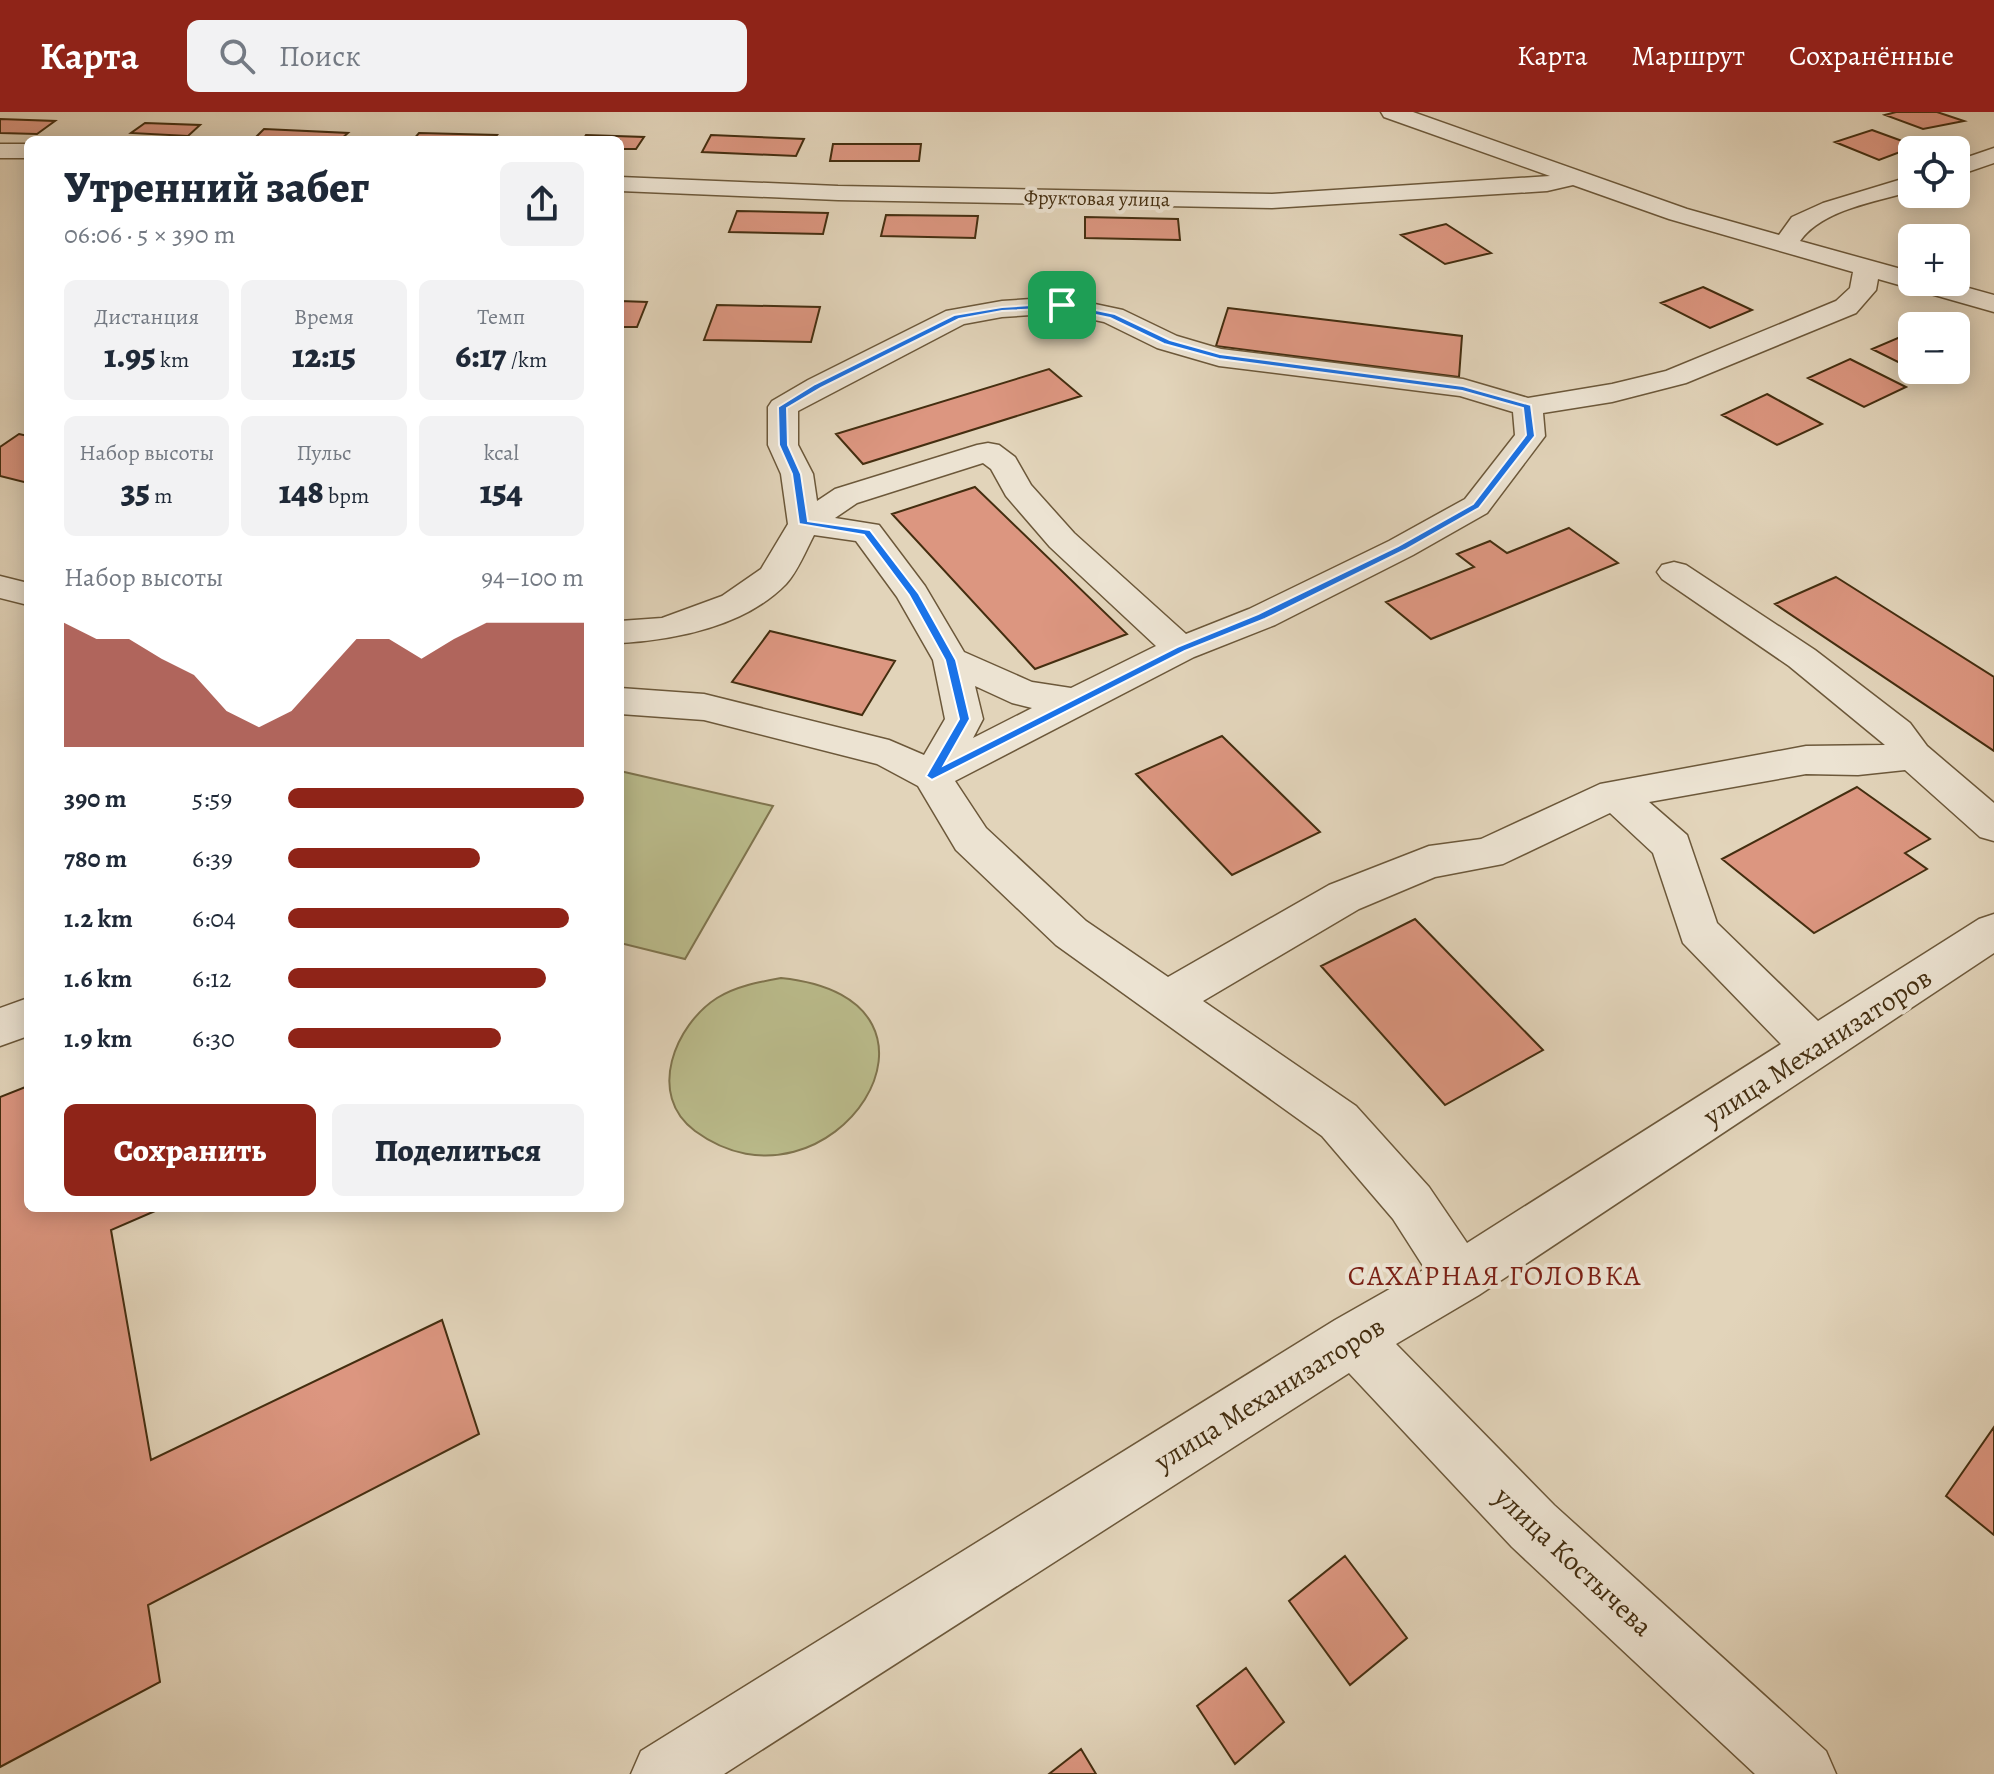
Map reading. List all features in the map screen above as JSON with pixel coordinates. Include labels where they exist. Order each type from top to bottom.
[{"type":"street","points":[[1392,112],[1436,117],[1572,178],[1678,214],[1898,276]]},
{"type":"street","points":[[0,151],[24,151]]},
{"type":"street","points":[[1970,164],[1994,155]]},
{"type":"street","name":"Фруктовая улица","points":[[624,184],[852,193],[1272,201],[1547,184],[1572,178]]},
{"type":"street","points":[[1785,244],[1801,222],[1832,208],[1898,187]]},
{"type":"street","points":[[804,524],[797,474],[783,445],[783,407],[818,386],[956,317],[1002,309],[1062,305],[1113,316],[1167,342],[1219,357],[1463,388],[1527,407],[1612,393],[1676,377],[1791,331],[1846,307],[1863,290],[1867,268]]},
{"type":"street","points":[[1966,296],[1994,304]]},
{"type":"street","points":[[932,776],[1181,649],[1262,617],[1401,548],[1476,506],[1530,436],[1527,407]]},
{"type":"street","points":[[624,632],[666,629],[734,604],[774,576],[804,524],[846,496],[988,452],[1004,464],[1017,489],[1062,540],[1181,649]]},
{"type":"street","points":[[804,524],[867,532],[913,594],[951,660],[964,719]]},
{"type":"street","points":[[1674,572],[1802,658],[1896,732],[1913,756],[1994,826]]},
{"type":"street","points":[[0,587],[24,593]]},
{"type":"street","points":[[951,660],[1025,694],[1075,701]]},
{"type":"street","points":[[932,776],[964,719],[1025,694]]},
{"type":"street","points":[[624,701],[704,707],[889,754],[932,776],[971,839],[1071,933],[1339,1121],[1411,1203],[1460,1277]]},
{"type":"street","points":[[1164,1001],[1344,897],[1429,862],[1488,853],[1614,794],[1806,760],[1858,761],[1913,756]]},
{"type":"street","points":[[1614,794],[1672,846],[1698,931],[1815,1048]]},
{"type":"street","name":"улица Механизаторов","points":[[664,1774],[1354,1339],[1460,1277],[1994,931]]},
{"type":"street","points":[[0,1027],[24,1018]]},
{"type":"street","name":"улица Костычева","points":[[1354,1339],[1533,1526],[1803,1774]]},
{"type":"green space","points":[[624,772],[773,806],[685,959],[624,944]]},
{"type":"green space","points":[[781,978],[841,995],[872,1025],[879,1062],[865,1100],[835,1132],[794,1152],[746,1154],[695,1131],[680,1116],[672,1099],[669,1080],[672,1061],[689,1025],[717,998],[740,987]]},
{"type":"building","points":[[1937,112],[1964,121],[1923,129],[1885,115]]},
{"type":"building","points":[[0,119],[55,121],[37,134],[0,133]]},
{"type":"building","points":[[145,123],[200,125],[188,136],[131,133]]},
{"type":"building","points":[[264,129],[348,133],[345,136],[257,136]]},
{"type":"building","points":[[1872,130],[1898,139],[1898,153],[1879,160],[1835,142]]},
{"type":"building","points":[[419,133],[497,135],[496,136],[416,136]]},
{"type":"building","points":[[711,135],[804,139],[796,156],[702,152]]},
{"type":"building","points":[[624,136],[644,137],[636,149],[624,149]]},
{"type":"building","points":[[833,144],[921,144],[919,161],[830,161]]},
{"type":"building","points":[[737,211],[828,213],[823,234],[729,232]]},
{"type":"building","points":[[886,215],[978,216],[975,238],[881,236]]},
{"type":"building","points":[[1085,217],[1178,219],[1180,240],[1085,238]]},
{"type":"building","points":[[1446,224],[1491,253],[1445,264],[1401,235]]},
{"type":"building","points":[[1703,287],[1752,310],[1710,328],[1661,303]]},
{"type":"building","points":[[624,301],[647,302],[637,327],[624,327]]},
{"type":"building","points":[[717,305],[820,307],[811,342],[704,340]]},
{"type":"building","points":[[1228,308],[1462,336],[1459,377],[1216,346]]},
{"type":"building","points":[[1898,338],[1898,362],[1872,349]]},
{"type":"building","points":[[1850,359],[1906,387],[1864,407],[1808,378]]},
{"type":"building","points":[[1049,369],[1081,396],[863,464],[836,434]]},
{"type":"building","points":[[1767,394],[1822,424],[1777,445],[1722,415]]},
{"type":"building","points":[[19,434],[24,435],[24,482],[0,476],[0,447]]},
{"type":"building","points":[[975,487],[1127,634],[1035,669],[892,514]]},
{"type":"building","points":[[1569,528],[1618,563],[1431,639],[1386,602],[1474,567],[1457,554],[1490,541],[1507,553]]},
{"type":"building","points":[[1836,577],[1994,677],[1994,751],[1775,604]]},
{"type":"building","points":[[770,631],[895,661],[862,715],[732,682]]},
{"type":"building","points":[[1222,736],[1320,832],[1232,875],[1136,774]]},
{"type":"building","points":[[1857,787],[1930,839],[1905,853],[1927,869],[1814,933],[1722,859]]},
{"type":"building","points":[[1415,919],[1543,1050],[1445,1105],[1321,966]]},
{"type":"building","points":[[24,1088],[24,1212],[153,1212],[111,1230],[151,1460],[442,1320],[479,1434],[148,1605],[160,1682],[0,1767],[0,1097]]},
{"type":"building","points":[[1994,1427],[1994,1535],[1946,1496]]},
{"type":"building","points":[[1345,1556],[1407,1638],[1350,1685],[1289,1601]]},
{"type":"building","points":[[1246,1668],[1284,1722],[1235,1764],[1197,1706]]},
{"type":"building","points":[[1081,1749],[1096,1774],[1049,1774]]},
{"type":"district","name":"САХАРНАЯ ГОЛОВКА","points":[[1495,1275]]},
{"type":"route","points":[[1062,305],[1113,316],[1167,342],[1219,357],[1463,388],[1527,407],[1530,436],[1476,506],[1401,548],[1262,617],[1181,649],[932,776],[964,719],[951,660],[913,594],[867,532],[804,524],[797,474],[783,445],[783,407],[818,386],[956,317],[1002,309],[1062,305]]}]
